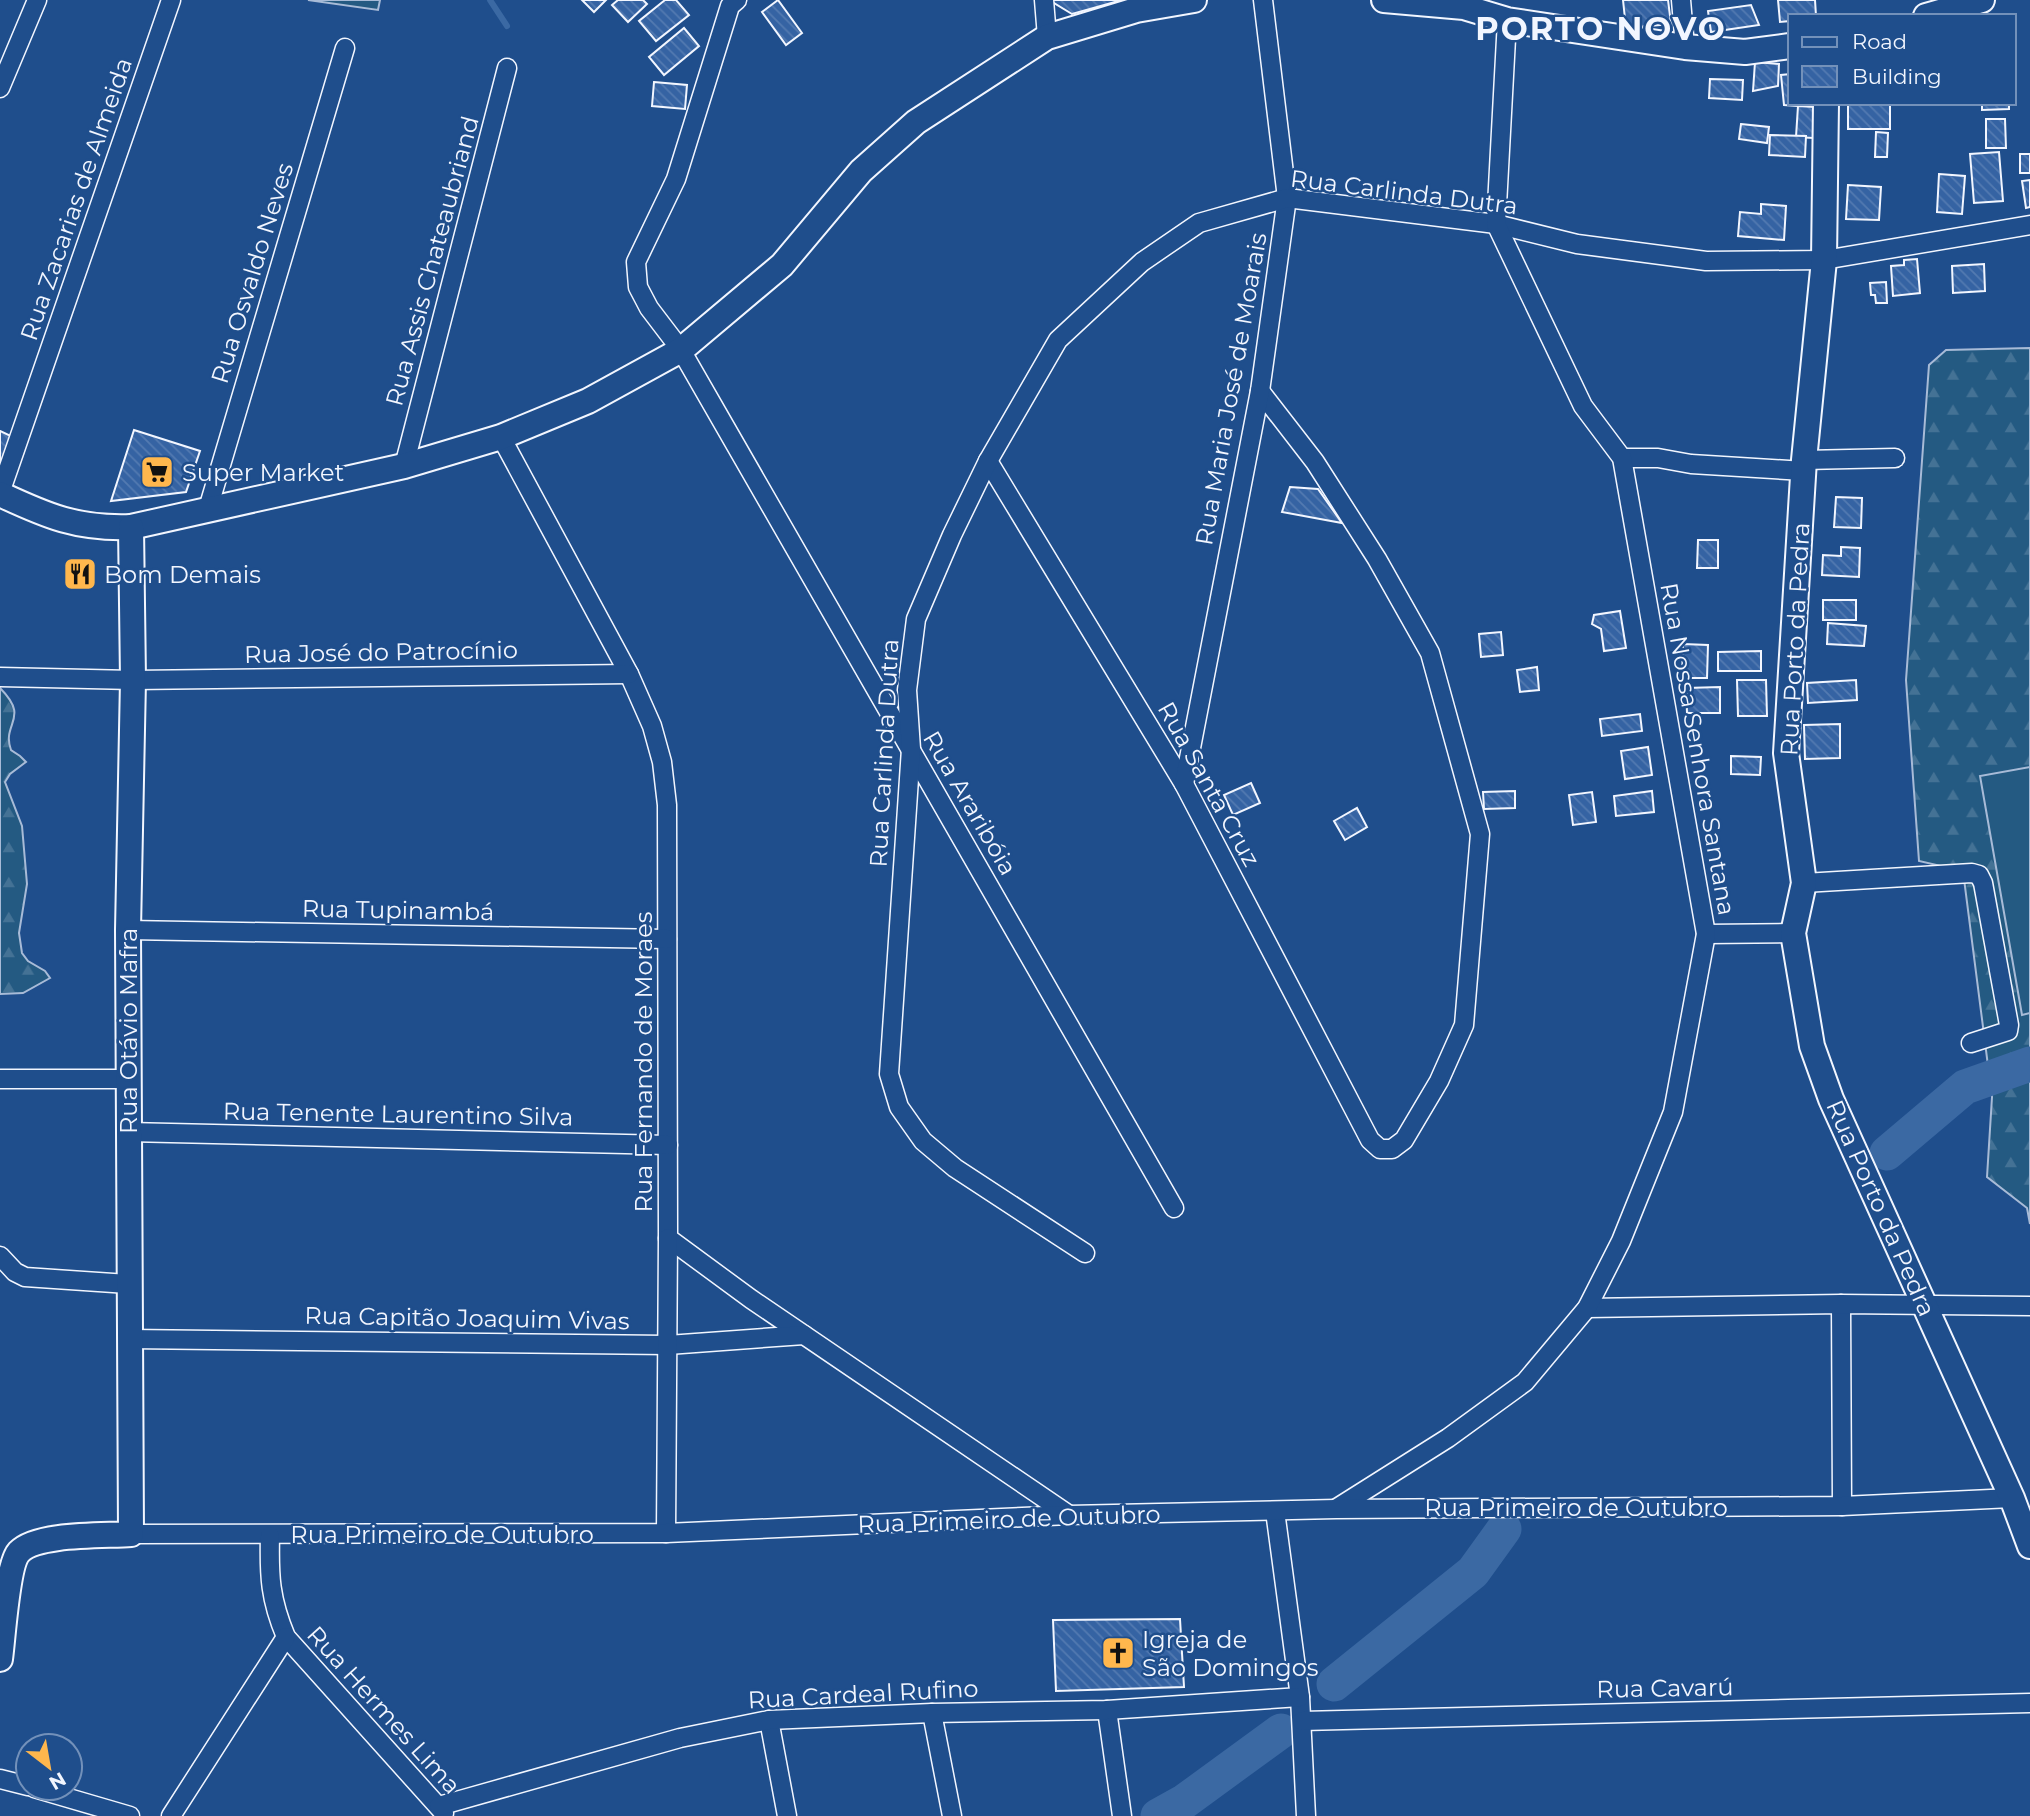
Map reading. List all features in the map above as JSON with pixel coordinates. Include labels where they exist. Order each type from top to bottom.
[{"type":"main road","points":[[0,494],[43,514],[75,524],[105,528],[131,527],[404,466],[501,437],[588,401],[681,350],[782,265],[861,171],[916,122],[1047,37],[1136,10],[1194,0]]},
{"type":"main road","points":[[1384,0],[1463,3],[1507,20],[1685,47],[1745,52],[1788,46]]},
{"type":"main road","points":[[1933,14],[1982,0]]},
{"type":"main road","name":"Rua Porto da Pedra","points":[[1826,105],[1824,260],[1804,466],[1786,753],[1804,883],[1793,933],[1812,1046],[1831,1099],[2012,1498],[2030,1546]]},
{"type":"main road","name":"Rua Otávio Mafra","points":[[131,527],[133,680],[128,930],[131,1534]]},
{"type":"main road","name":"Rua Primeiro de Outubro","points":[[0,1659],[14,1560],[18,1552],[39,1540],[131,1534]]},
{"type":"street","points":[[0,88],[37,0]]},
{"type":"street","name":"Rua Zacarias de Almeida","points":[[0,494],[171,0]]},
{"type":"street","points":[[1044,0],[1047,37]]},
{"type":"street","name":"Rua Maria José de Moarais","points":[[1184,784],[1259,391],[1287,198],[1263,0]]},
{"type":"street","points":[[1681,0],[1685,47]]},
{"type":"street","name":"Rua Araribóia","points":[[731,2],[676,179],[636,262],[638,287],[649,308],[681,350],[1174,1208]]},
{"type":"street","points":[[1496,224],[1507,20]]},
{"type":"street","name":"Rua Osvaldo Neves","points":[[206,512],[345,48]]},
{"type":"street","name":"Rua Assis Chateaubriand","points":[[404,466],[507,68]]},
{"type":"street","name":"Rua Carlinda Dutra","points":[[1085,1253],[955,1168],[923,1141],[898,1107],[889,1074],[911,749],[907,691],[916,618],[988,461],[1058,340],[1142,262],[1199,223],[1287,198],[1496,224],[1577,244],[1706,261],[1824,260],[2030,225]]},
{"type":"street","name":"Rua Nossa Senhora Santana","points":[[1336,1509],[1448,1438],[1525,1382],[1587,1308],[1621,1241],[1673,1112],[1706,934],[1622,458],[1583,406],[1496,224]]},
{"type":"street","name":"Rua Santa Cruz","points":[[988,461],[1184,784],[1370,1140],[1380,1149],[1392,1149],[1404,1140],[1439,1081],[1464,1025],[1480,834],[1430,653],[1377,559],[1315,462],[1259,391]]},
{"type":"street","name":"Rua Fernando de Moraes","points":[[501,437],[629,674],[652,726],[662,762],[667,805],[668,1238],[804,1335],[1069,1515]]},
{"type":"street","points":[[1622,458],[1658,458],[1703,465],[1804,466],[1895,458]]},
{"type":"street","name":"Rua José do Patrocínio","points":[[0,677],[133,680],[629,674]]},
{"type":"street","points":[[1804,883],[1972,873],[1979,875],[1983,883],[2009,1026],[2008,1031],[2003,1034],[1971,1043]]},
{"type":"street","name":"Rua Tupinambá","points":[[128,930],[667,939]]},
{"type":"street","points":[[1706,934],[1793,933]]},
{"type":"street","points":[[0,1079],[129,1079]]},
{"type":"street","name":"Rua Tenente Laurentino Silva","points":[[128,1132],[668,1144]]},
{"type":"street","points":[[666,1533],[668,1238]]},
{"type":"street","points":[[0,1256],[15,1272],[25,1277],[128,1284]]},
{"type":"street","points":[[1841,1304],[1842,1506]]},
{"type":"street","points":[[1587,1308],[1841,1304],[2030,1306]]},
{"type":"street","name":"Rua Capitão Joaquim Vivas","points":[[129,1339],[668,1345],[804,1335]]},
{"type":"street","name":"Rua Primeiro de Outubro","points":[[131,1534],[666,1533],[1069,1515],[1336,1509],[1842,1506],[2012,1498]]},
{"type":"street","points":[[1275,1511],[1300,1697],[1306,1816]]},
{"type":"street","name":"Rua Hermes Lima","points":[[270,1535],[270,1581],[275,1611],[286,1637],[442,1811]]},
{"type":"street","name":"Rua Hermes Lima","points":[[171,1816],[286,1637]]},
{"type":"street","name":"Rua Cardeal Rufino","points":[[442,1811],[680,1738],[769,1720],[932,1713],[1107,1710],[1300,1697]]},
{"type":"street","name":"Rua Cavarú","points":[[1301,1721],[2030,1703]]},
{"type":"street","points":[[1107,1710],[1122,1816]]},
{"type":"street","points":[[932,1713],[952,1816]]},
{"type":"street","points":[[769,1720],[787,1816]]},
{"type":"street","points":[[82,1802],[130,1816]]},
{"type":"green space","points":[[308,0],[380,0],[378,10]]},
{"type":"green space","points":[[2030,348],[2030,1224],[2027,1208],[1987,1177],[1992,1097],[1963,871],[1919,861],[1906,680],[1929,365],[1946,350]]},
{"type":"green space","points":[[0,688],[13,707],[9,733],[11,750],[26,762],[10,774],[5,782],[22,826],[27,884],[19,933],[22,953],[50,978],[23,993],[0,994]]},
{"type":"green space","points":[[2030,767],[2030,1013],[2022,1015],[1980,776]]},
{"type":"building","points":[[582,0],[606,0],[594,12]]},
{"type":"building","points":[[618,0],[643,0],[647,4],[628,22],[612,5]]},
{"type":"building","points":[[665,0],[676,0],[689,15],[656,41],[639,21]]},
{"type":"building","points":[[778,0],[802,33],[786,45],[762,12]]},
{"type":"building","points":[[1049,0],[1122,0],[1072,14]]},
{"type":"building","points":[[1623,0],[1668,0],[1671,24],[1626,28]]},
{"type":"building","points":[[1778,0],[1815,0],[1816,14],[1788,14],[1788,21],[1780,22]]},
{"type":"building","points":[[1751,5],[1759,25],[1711,32],[1708,11]]},
{"type":"building","points":[[684,28],[699,46],[664,75],[649,57]]},
{"type":"building","points":[[1755,62],[1779,64],[1778,86],[1753,91]]},
{"type":"building","points":[[1788,74],[1788,105],[1801,105],[1798,106],[1784,105],[1781,75]]},
{"type":"building","points":[[1710,79],[1743,80],[1742,100],[1709,98]]},
{"type":"building","points":[[654,82],[687,85],[685,109],[652,106]]},
{"type":"building","points":[[1848,105],[1890,105],[1890,129],[1848,129]]},
{"type":"building","points":[[1982,105],[2009,105],[2009,109],[1982,110]]},
{"type":"building","points":[[1798,106],[1815,107],[1813,138],[1796,137]]},
{"type":"building","points":[[1986,119],[2005,119],[2006,148],[1986,148]]},
{"type":"building","points":[[1741,124],[1769,127],[1767,143],[1739,139]]},
{"type":"building","points":[[1876,132],[1888,133],[1887,157],[1875,157]]},
{"type":"building","points":[[1770,135],[1806,136],[1805,157],[1769,155]]},
{"type":"building","points":[[1999,152],[2003,201],[1974,203],[1970,154]]},
{"type":"building","points":[[2020,154],[2030,154],[2030,173],[2020,173]]},
{"type":"building","points":[[1939,174],[1965,176],[1962,214],[1937,212]]},
{"type":"building","points":[[2030,180],[2030,207],[2026,208],[2022,181]]},
{"type":"building","points":[[1848,185],[1881,187],[1879,220],[1846,219]]},
{"type":"building","points":[[1761,204],[1786,206],[1784,240],[1738,236],[1740,212],[1761,214]]},
{"type":"building","points":[[1917,259],[1920,293],[1893,296],[1891,266],[1904,265],[1904,260]]},
{"type":"building","points":[[1984,264],[1985,291],[1953,293],[1952,266]]},
{"type":"building","points":[[1886,282],[1887,303],[1876,303],[1875,295],[1871,295],[1870,283]]},
{"type":"building","name":"Super Market","points":[[134,430],[200,451],[186,492],[111,501]]},
{"type":"building","points":[[0,431],[17,439],[0,470]]},
{"type":"building","points":[[1290,487],[1318,489],[1342,523],[1282,512]]},
{"type":"building","points":[[1836,497],[1862,498],[1861,528],[1834,527]]},
{"type":"building","points":[[1698,540],[1718,540],[1718,568],[1697,568]]},
{"type":"building","points":[[1841,547],[1860,548],[1859,577],[1822,575],[1823,555],[1841,556]]},
{"type":"building","name":"Bom Demais","points":[[72,560],[92,563],[87,588],[67,585]]},
{"type":"building","points":[[1823,600],[1856,600],[1856,620],[1823,620]]},
{"type":"building","points":[[1620,611],[1626,648],[1604,651],[1601,629],[1592,624],[1594,615]]},
{"type":"building","points":[[1828,623],[1866,626],[1864,646],[1827,644]]},
{"type":"building","points":[[1501,632],[1503,655],[1481,657],[1479,634]]},
{"type":"building","points":[[1683,644],[1708,645],[1707,678],[1682,678]]},
{"type":"building","points":[[1761,651],[1761,671],[1718,671],[1718,652]]},
{"type":"building","points":[[1537,667],[1539,690],[1520,692],[1517,670]]},
{"type":"building","points":[[1737,680],[1766,680],[1767,716],[1738,716]]},
{"type":"building","points":[[1856,680],[1857,700],[1808,703],[1807,683]]},
{"type":"building","points":[[1720,687],[1720,713],[1687,713],[1686,688]]},
{"type":"building","points":[[1640,714],[1642,731],[1602,736],[1600,719]]},
{"type":"building","points":[[1840,724],[1840,758],[1805,759],[1804,725]]},
{"type":"building","points":[[1648,747],[1652,775],[1625,779],[1621,751]]},
{"type":"building","points":[[1731,756],[1761,757],[1760,775],[1731,774]]},
{"type":"building","points":[[1251,783],[1260,803],[1233,815],[1224,795]]},
{"type":"building","points":[[1515,791],[1515,808],[1484,809],[1483,792]]},
{"type":"building","points":[[1652,791],[1654,812],[1616,816],[1614,796]]},
{"type":"building","points":[[1592,792],[1596,822],[1573,825],[1569,795]]},
{"type":"building","points":[[1357,808],[1367,827],[1345,840],[1334,821]]},
{"type":"building","name":"Igreja de São Domingos","points":[[1180,1619],[1184,1687],[1056,1691],[1053,1620]]},
{"type":"waterway","points":[[490,0],[507,26]]},
{"type":"waterway","points":[[1887,1153],[1965,1087],[2030,1064]]},
{"type":"waterway","points":[[1334,1684],[1473,1572],[1504,1529]]},
{"type":"waterway","points":[[1158,1816],[1185,1801],[1281,1731]]},
{"type":"place","name":"Super Market","points":[[157,472]]},
{"type":"place","name":"Bom Demais","points":[[80,574]]},
{"type":"place","name":"Igreja de São Domingos","points":[[1118,1653]]},
{"type":"district","name":"PORTO NOVO","points":[[1601,28]]}]
